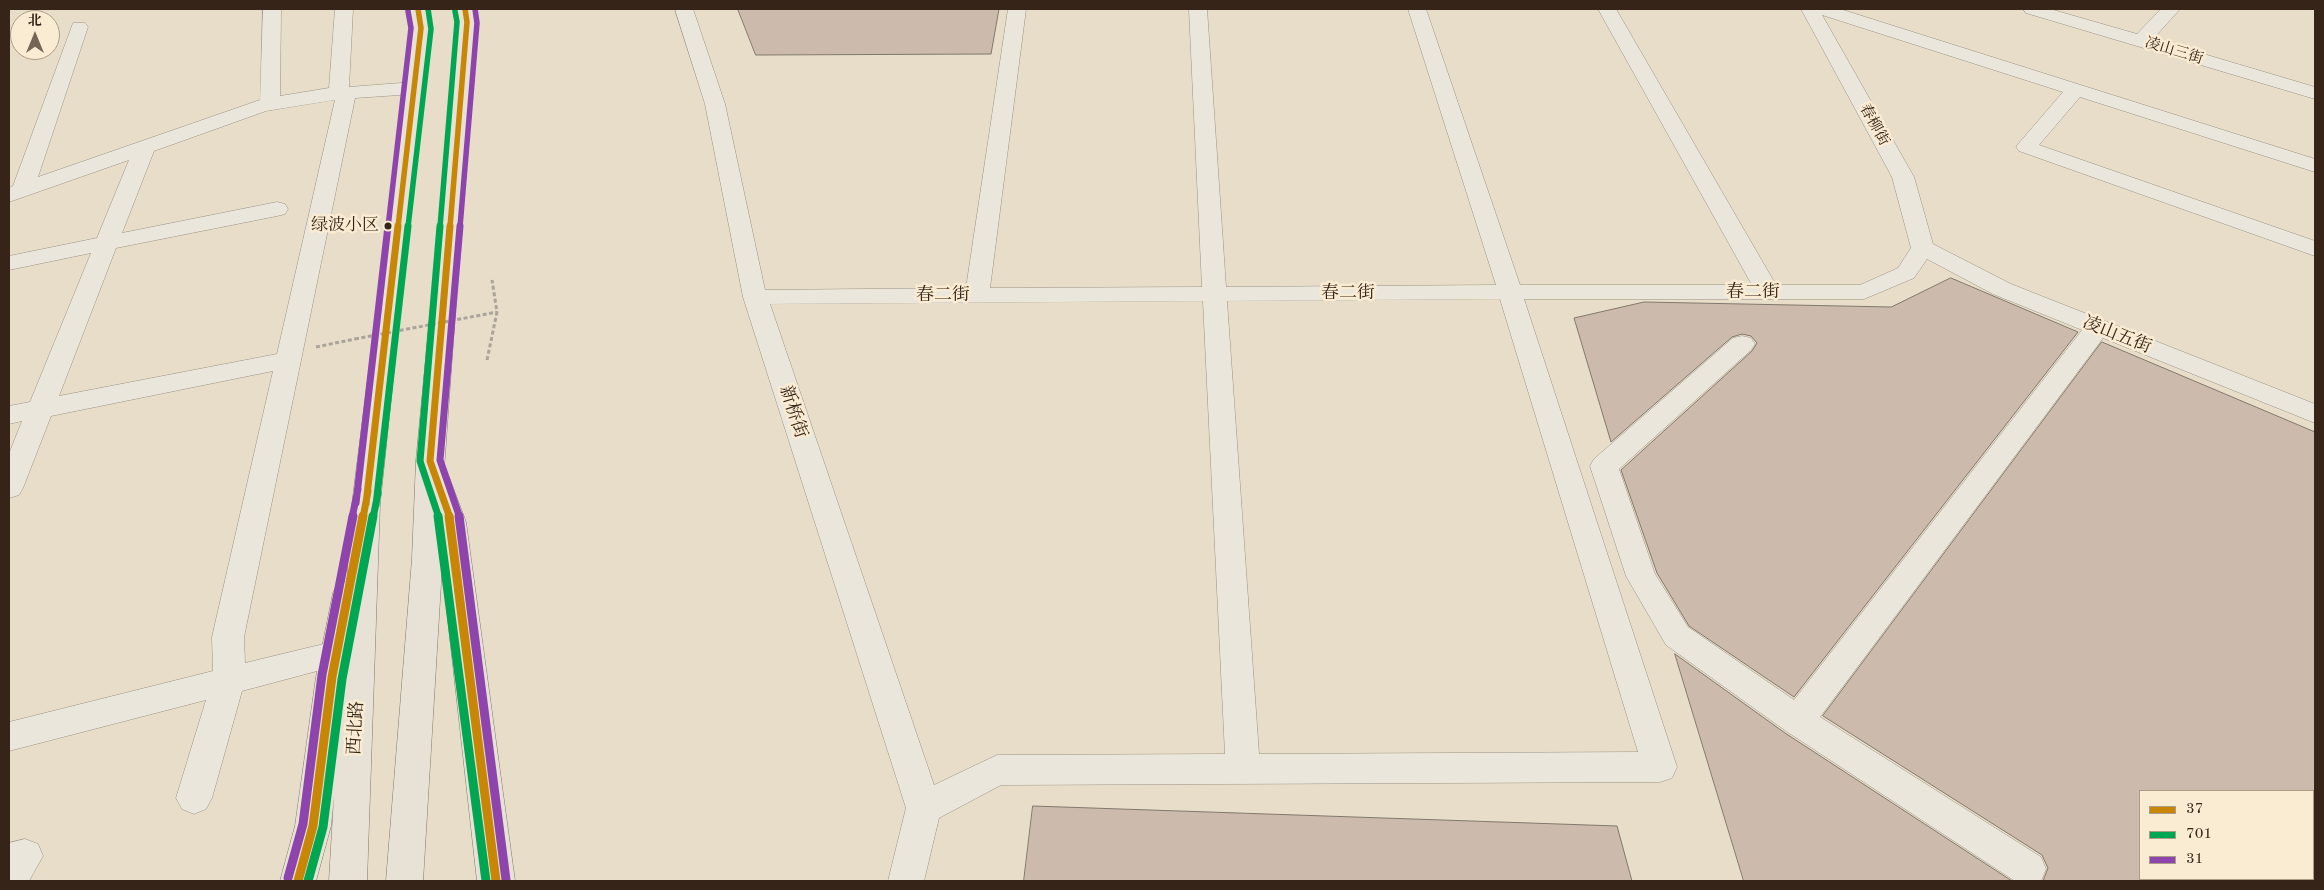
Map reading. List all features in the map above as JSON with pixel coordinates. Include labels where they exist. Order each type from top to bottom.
[{"type":"highway","name":"西北路","points":[[348,881],[368,491],[421,28],[418,9]]},
{"type":"highway","points":[[404,881],[427,559],[430,461],[468,22],[465,9]]},
{"type":"highway","points":[[430,461],[451,522],[496,881]]},
{"type":"highway","points":[[298,881],[312,826],[336,654],[368,491]]},
{"type":"street","points":[[270,104],[272,9]]},
{"type":"street","points":[[194,798],[214,724],[230,680],[228,637],[342,93],[344,9]]},
{"type":"street","name":"新桥街","points":[[684,9],[714,104],[755,296],[924,808]]},
{"type":"street","points":[[977,295],[1017,9]]},
{"type":"street","points":[[1198,9],[1243,769]]},
{"type":"street","points":[[906,879],[924,808],[997,770],[1660,767],[1510,292],[1417,9]]},
{"type":"street","points":[[1607,9],[1768,292]]},
{"type":"street","name":"春柳街","points":[[1810,9],[1903,177],[1922,248]]},
{"type":"street","points":[[1823,9],[2315,166]]},
{"type":"street","name":"凌山三街","points":[[2032,9],[2315,93]]},
{"type":"street","points":[[2141,41],[2171,9]]},
{"type":"street","points":[[16,192],[79,27]]},
{"type":"street","points":[[16,192],[270,104],[316,95],[414,88]]},
{"type":"street","points":[[2076,90],[2026,147],[2315,249]]},
{"type":"street","points":[[9,488],[145,147]]},
{"type":"street","points":[[9,263],[277,209]]},
{"type":"street","name":"春二街","points":[[755,296],[1864,292],[1906,273],[1922,248]]},
{"type":"street","name":"凌山五街","points":[[1922,248],[2002,288],[2315,414]]},
{"type":"street","points":[[1798,721],[2098,327]]},
{"type":"street","points":[[1742,344],[1604,466],[1641,576],[1678,636],[1798,721],[2028,869]]},
{"type":"street","points":[[9,415],[287,360]]},
{"type":"street","points":[[9,736],[336,654]]},
{"type":"street","points":[[9,860],[26,856],[9,879]]},
{"type":"path","points":[[488,360],[497,312],[492,280]]},
{"type":"path","points":[[314,348],[355,338],[497,312]]},
{"type":"building","points":[[738,9],[999,9],[991,54],[756,55]]},
{"type":"building","points":[[1951,278],[2078,332],[1794,697],[1689,626],[1657,573],[1621,470],[1752,351],[1757,343],[1751,336],[1742,334],[1732,337],[1611,442],[1574,318],[1644,302],[1891,307]]},
{"type":"building","points":[[2102,342],[2315,432],[2315,791],[2139,790],[2140,881],[2043,881],[2048,868],[2042,855],[1823,716]]},
{"type":"building","points":[[1675,654],[1785,733],[2012,881],[1744,881]]},
{"type":"building","points":[[1033,806],[1617,826],[1632,881],[1024,881]]},
{"type":"transit line","name":"37","points":[[366,504],[421,28],[418,9]]},
{"type":"transit line","name":"701","points":[[376,505],[431,29],[428,9]]},
{"type":"transit line","name":"37","points":[[465,9],[467,22],[430,461],[451,522],[496,881]]},
{"type":"transit line","name":"31","points":[[475,9],[477,23],[440,460],[461,521],[506,880]]},
{"type":"transit line","name":"31","points":[[356,503],[411,28],[408,11]]},
{"type":"transit line","name":"701","points":[[455,11],[457,22],[420,461],[441,524],[486,881]]},
{"type":"transit line","name":"31","points":[[288,878],[303,824],[322,675],[358,489]]},
{"type":"transit line","name":"37","points":[[298,881],[313,826],[332,677],[368,491]]},
{"type":"transit line","name":"701","points":[[308,881],[323,827],[342,679],[378,493]]},
{"type":"place","name":"绿波小区","points":[[388,226]]}]
